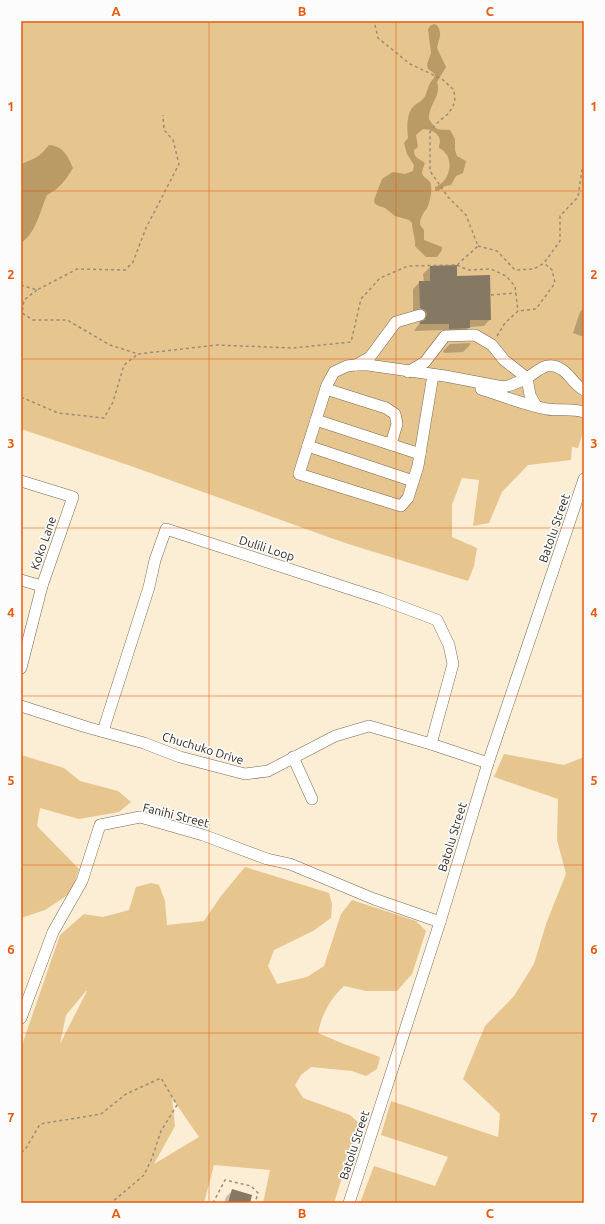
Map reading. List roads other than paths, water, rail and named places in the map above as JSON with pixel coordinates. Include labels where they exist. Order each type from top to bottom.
[{"type":"street","points":[[355,365],[370,357],[396,322],[420,314]]},
{"type":"street","points":[[408,372],[425,362],[445,336],[475,336],[492,345],[504,360],[527,378],[530,395],[536,406]]},
{"type":"street","points":[[430,375],[418,466],[408,498],[401,506],[299,474],[326,389],[334,372],[347,366],[368,365],[408,372],[430,375],[503,387],[511,386],[527,378],[542,367],[548,365],[564,371],[576,385],[584,390]]},
{"type":"street","points":[[430,375],[536,406],[557,410],[576,410],[584,412]]},
{"type":"street","points":[[326,389],[386,408],[395,414],[397,424],[391,444]]},
{"type":"street","points":[[316,420],[420,454]]},
{"type":"street","points":[[308,446],[414,481]]},
{"type":"street","name":"Batolu Street","points":[[349,1203],[440,922],[488,763],[584,479]]},
{"type":"street","name":"Koko Lane","points":[[21,481],[73,497],[42,586],[21,668]]},
{"type":"street","name":"Dulili Loop","points":[[103,731],[166,528],[381,599],[437,620],[449,646],[453,664],[431,744]]},
{"type":"street","points":[[21,580],[42,586]]},
{"type":"street","name":"Chuchuko Drive","points":[[21,706],[144,742],[180,757],[245,774],[268,771],[335,736],[369,726],[431,744],[488,763]]},
{"type":"street","points":[[293,757],[312,799]]},
{"type":"street","name":"Fanihi Street","points":[[21,1018],[53,932],[82,880],[100,825],[140,817],[203,835],[267,859],[290,864],[374,899],[440,922]]}]
